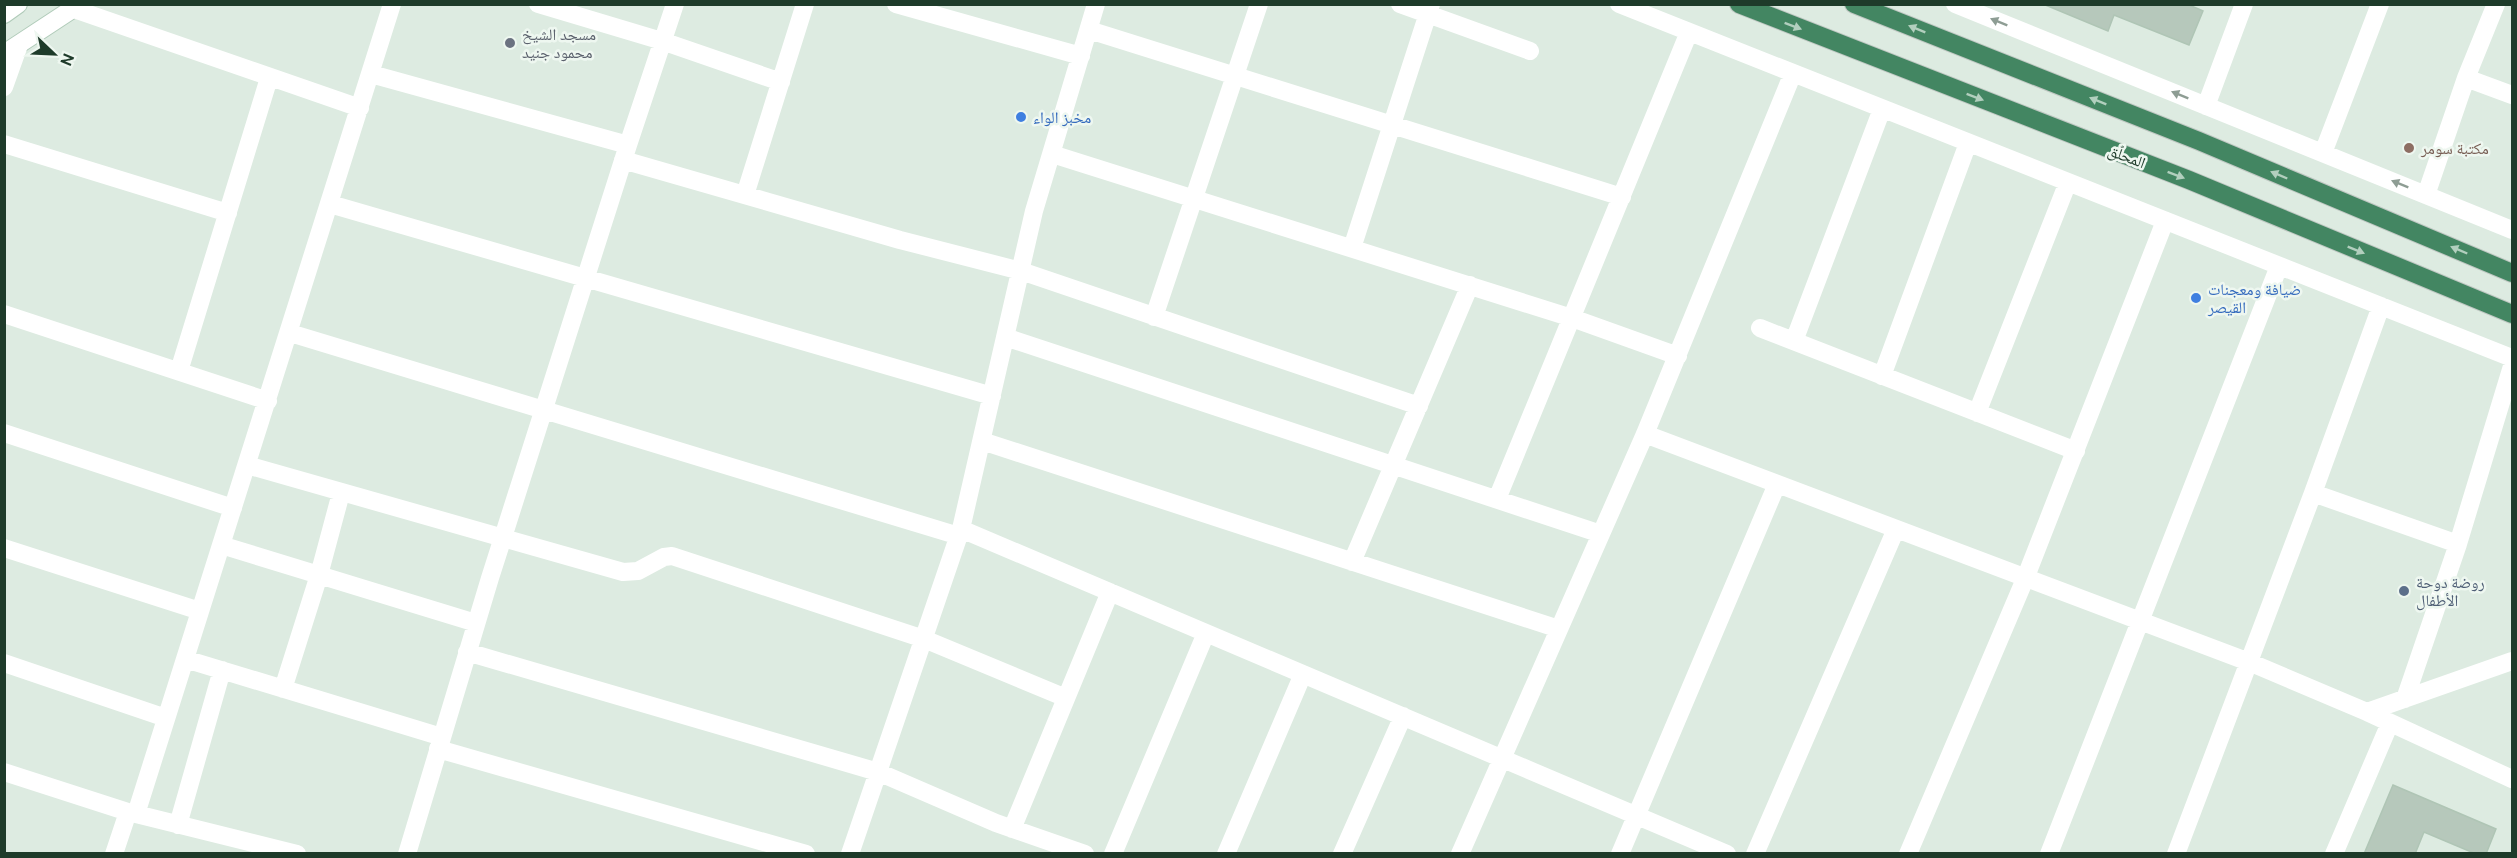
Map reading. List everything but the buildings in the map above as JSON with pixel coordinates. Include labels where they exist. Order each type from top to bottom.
[{"type":"highway","name":"المحلّق","points":[[1739,4],[2189,180],[2512,314]]},
{"type":"highway","points":[[1854,4],[2199,141],[2512,273]]},
{"type":"street","points":[[4,14],[18,4]]},
{"type":"street","points":[[114,854],[132,813],[166,718],[290,333],[392,4]]},
{"type":"street","points":[[538,4],[662,41],[782,82]]},
{"type":"street","points":[[407,854],[502,540],[675,4]]},
{"type":"street","points":[[745,195],[805,4]]},
{"type":"street","points":[[896,4],[1081,56]]},
{"type":"street","points":[[850,854],[960,533],[1034,212],[1096,4]]},
{"type":"street","points":[[1154,317],[1259,4]]},
{"type":"street","points":[[1400,4],[1429,10],[1530,51]]},
{"type":"street","points":[[1619,4],[2512,358]]},
{"type":"street","points":[[1955,4],[2512,230]]},
{"type":"street","points":[[2323,153],[2380,4]]},
{"type":"street","points":[[2426,195],[2466,78],[2496,4]]},
{"type":"street","points":[[2206,106],[2240,6]]},
{"type":"street","points":[[4,87],[12,49],[77,7],[269,78],[360,108]]},
{"type":"street","points":[[1352,248],[1429,10]]},
{"type":"street","points":[[1089,30],[1622,197]]},
{"type":"street","points":[[1497,499],[1689,32]]},
{"type":"street","points":[[1460,854],[1678,357],[1793,73]]},
{"type":"street","points":[[370,74],[626,153],[745,195],[900,240],[1021,271],[1419,406]]},
{"type":"street","points":[[179,371],[269,78]]},
{"type":"street","points":[[2466,78],[2512,95]]},
{"type":"street","points":[[1794,341],[1882,109]]},
{"type":"street","points":[[1882,375],[1968,143]]},
{"type":"street","points":[[4,144],[228,213]]},
{"type":"street","points":[[1052,154],[1572,318],[1678,357]]},
{"type":"street","points":[[1977,412],[2068,182]]},
{"type":"street","points":[[330,204],[992,396]]},
{"type":"street","points":[[1908,854],[2025,579],[2165,221]]},
{"type":"street","points":[[2049,854],[2279,266]]},
{"type":"street","points":[[1352,562],[1470,285]]},
{"type":"street","points":[[2176,854],[2313,493],[2381,306]]},
{"type":"street","points":[[4,314],[268,400]]},
{"type":"street","points":[[1760,328],[2076,451]]},
{"type":"street","points":[[290,333],[960,533],[1110,592],[1727,854]]},
{"type":"street","points":[[1005,337],[1601,534]]},
{"type":"street","points":[[2405,699],[2457,544],[2512,366]]},
{"type":"street","points":[[4,433],[233,508]]},
{"type":"street","points":[[1645,434],[2249,662],[2367,712],[2512,779]]},
{"type":"street","points":[[982,441],[1559,629]]},
{"type":"street","points":[[247,465],[502,540],[623,572],[638,571],[664,557],[672,556],[924,639],[1066,698]]},
{"type":"street","points":[[1620,854],[1777,484]]},
{"type":"street","points":[[283,689],[319,575],[341,493]]},
{"type":"street","points":[[2313,493],[2457,544]]},
{"type":"street","points":[[1755,854],[1896,529]]},
{"type":"street","points":[[221,545],[476,623]]},
{"type":"street","points":[[4,548],[200,611]]},
{"type":"street","points":[[1012,829],[1110,592]]},
{"type":"street","points":[[1113,854],[1206,633]]},
{"type":"street","points":[[467,652],[878,772],[1012,829],[1085,854]]},
{"type":"street","points":[[185,659],[283,689],[440,743],[806,854]]},
{"type":"street","points":[[2367,712],[2512,662]]},
{"type":"street","points":[[4,663],[166,718]]},
{"type":"street","points":[[178,825],[222,670]]},
{"type":"street","points":[[1226,854],[1303,674]]},
{"type":"street","points":[[1342,854],[1403,716]]},
{"type":"street","points":[[2334,854],[2390,723]]},
{"type":"street","points":[[4,772],[132,813],[297,854]]},
{"type":"place","name":"مسجد الشيخ محمود جنيد","points":[[510,43]]},
{"type":"place","name":"مخبز الواء","points":[[1021,117]]},
{"type":"place","name":"مكتبة سومر","points":[[2409,148]]},
{"type":"place","name":"ضيافة ومعجنات القيصر","points":[[2196,298]]},
{"type":"place","name":"روضة دوحة الأطفال","points":[[2404,591]]}]
